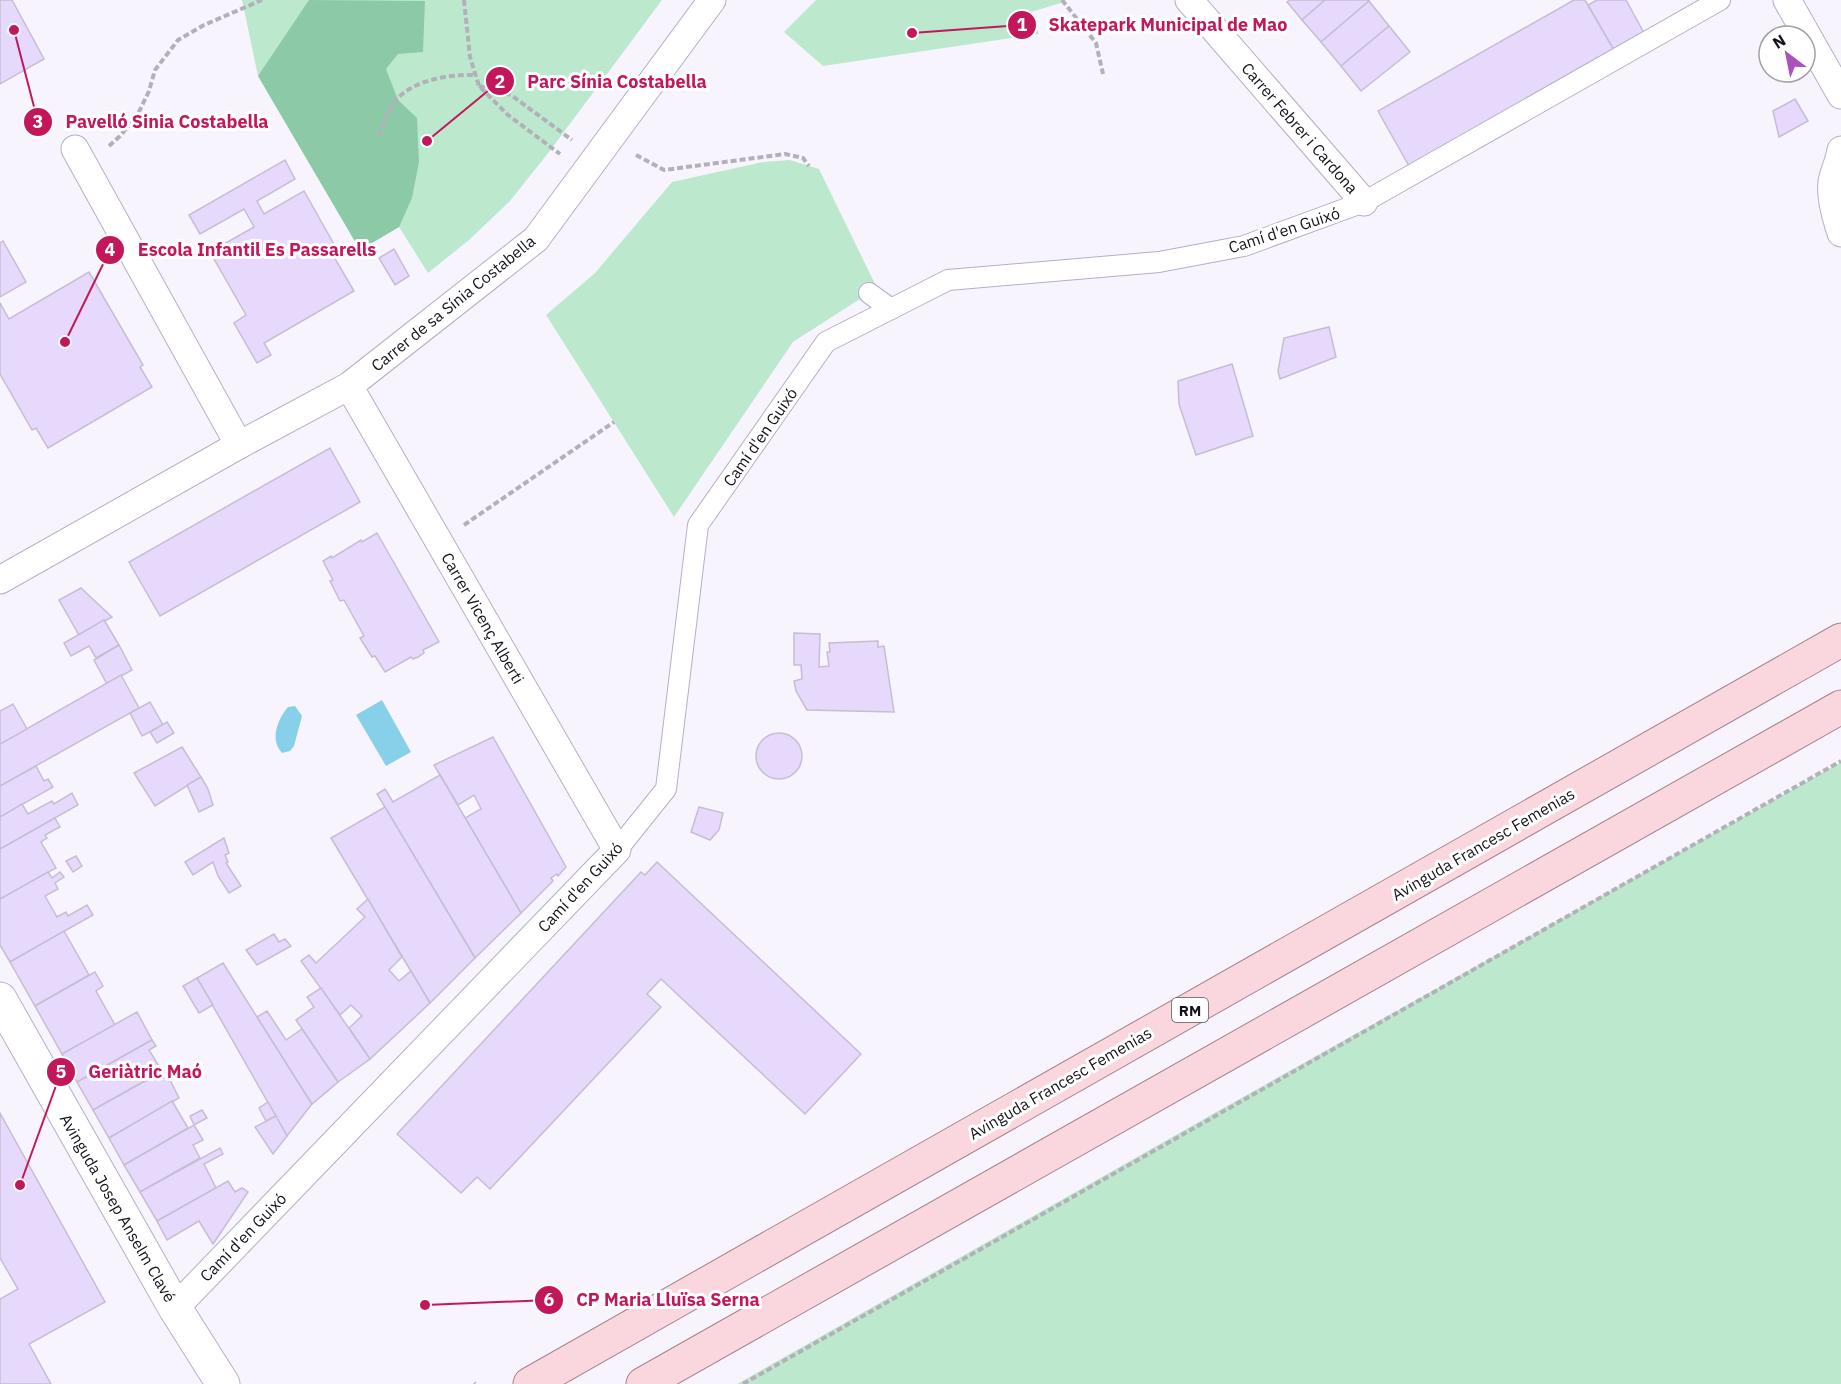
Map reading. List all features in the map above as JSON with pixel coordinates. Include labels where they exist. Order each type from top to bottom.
[{"type":"main road","name":"Avinguda Francesc Femenias","points":[[530,1384],[1841,640]]},
{"type":"main road","points":[[644,1384],[1841,707]]},
{"type":"street","name":"Carrer de sa Sínia Costabella","points":[[0,580],[239,445],[349,386],[536,239],[712,0]]},
{"type":"street","name":"Carrer Febrer i Cardona","points":[[1189,0],[1364,202]]},
{"type":"street","name":"Camí d'en Guixó","points":[[175,1308],[617,850],[666,789],[698,525],[826,342],[948,280],[1158,262],[1244,246],[1364,202],[1719,0]]},
{"type":"street","points":[[1787,0],[1841,95]]},
{"type":"street","points":[[75,149],[239,445]]},
{"type":"street","points":[[1840,160],[1832,178],[1834,210],[1841,233]]},
{"type":"street","points":[[869,294],[891,309]]},
{"type":"street","name":"Carrer Vicenç Alberti","points":[[349,386],[617,850]]},
{"type":"street","name":"Avinguda Josep Anselm Clavé","points":[[0,999],[175,1308],[223,1384]]},
{"type":"path","points":[[120,136],[137,116],[149,91],[155,70],[178,40],[204,24],[262,0]]},
{"type":"path","points":[[464,0],[470,57],[478,85],[508,115],[552,148]]},
{"type":"path","points":[[1062,0],[1096,42],[1103,74]]},
{"type":"path","points":[[379,136],[391,106],[413,85],[455,74],[475,75]]},
{"type":"path","points":[[478,85],[511,95],[596,157]]},
{"type":"path","points":[[648,162],[664,170],[785,154],[802,158],[809,166]]},
{"type":"path","points":[[439,543],[614,422]]},
{"type":"path","points":[[742,1384],[1841,761]]},
{"type":"green space","points":[[242,0],[662,0],[510,201],[469,240],[428,273],[399,227],[360,250],[258,76]]},
{"type":"green space","points":[[309,0],[425,1],[423,52],[398,54],[386,69],[398,100],[417,118],[419,162],[412,198],[399,227],[360,250],[258,76]]},
{"type":"green space","points":[[816,0],[1062,0],[1064,2],[1031,12],[1039,34],[823,66],[784,32]]},
{"type":"green space","points":[[790,160],[819,169],[877,288],[793,342],[674,517],[546,315],[595,273],[672,182],[763,162]]},
{"type":"green space","points":[[1841,762],[1841,1384],[737,1384],[1218,1111]]},
{"type":"water","points":[[382,700],[411,752],[386,766],[356,715]]},
{"type":"water","points":[[295,706],[302,716],[294,746],[290,751],[282,753],[276,742],[276,729],[288,707]]},
{"type":"building","points":[[0,0],[12,0],[44,59],[0,84]]},
{"type":"building","points":[[1290,0],[1325,0],[1302,20],[1287,2]]},
{"type":"building","points":[[1325,0],[1369,1],[1321,42],[1302,20]]},
{"type":"building","points":[[1574,0],[1585,0],[1614,50],[1409,166],[1378,111]]},
{"type":"building","points":[[1597,0],[1626,0],[1644,33],[1614,50],[1588,5]]},
{"type":"building","points":[[1369,1],[1389,26],[1341,66],[1321,42]]},
{"type":"building","points":[[1389,26],[1410,52],[1361,91],[1341,66]]},
{"type":"building","points":[[1795,99],[1808,121],[1779,137],[1773,111]]},
{"type":"building","points":[[285,160],[295,179],[257,201],[264,214],[304,191],[335,246],[330,250],[354,291],[264,343],[271,355],[257,363],[234,323],[246,315],[210,252],[254,227],[244,209],[200,234],[189,215]]},
{"type":"building","points":[[3,241],[26,282],[0,297],[0,243]]},
{"type":"building","points":[[394,249],[409,276],[395,285],[379,258]]},
{"type":"building","points":[[89,272],[143,365],[140,367],[152,387],[48,448],[36,428],[32,430],[0,374],[0,303],[9,319]]},
{"type":"building","points":[[1329,327],[1336,357],[1280,379],[1278,371],[1284,338]]},
{"type":"building","points":[[1232,364],[1253,436],[1196,455],[1179,404],[1178,381]]},
{"type":"building","points":[[330,448],[360,502],[160,616],[129,562]]},
{"type":"building","points":[[377,533],[439,642],[423,650],[424,653],[418,657],[413,659],[411,657],[385,672],[360,638],[364,636],[344,600],[340,601],[323,561]]},
{"type":"building","points":[[81,588],[112,617],[79,635],[59,600]]},
{"type":"building","points":[[104,620],[119,645],[96,658],[89,646],[71,656],[64,643]]},
{"type":"building","points":[[794,633],[820,634],[819,667],[829,666],[827,652],[830,652],[829,643],[878,641],[878,647],[884,646],[894,712],[807,710],[796,691],[794,681],[802,679],[801,665],[794,665]]},
{"type":"building","points":[[119,645],[132,670],[107,684],[94,660]]},
{"type":"building","points":[[121,675],[139,708],[0,786],[0,744]]},
{"type":"building","points":[[150,702],[163,725],[142,736],[130,713]]},
{"type":"building","points":[[13,704],[27,729],[0,744],[0,711]]},
{"type":"building","points":[[167,722],[174,733],[157,743],[150,732]]},
{"type":"building","points":[[779,733],[788,734],[796,739],[801,747],[801,765],[796,773],[788,778],[779,779],[770,778],[762,773],[757,765],[756,756],[757,747],[762,739],[770,734]]},
{"type":"building","points":[[493,737],[566,867],[558,876],[557,874],[551,878],[553,881],[521,913],[465,818],[481,809],[474,795],[458,805],[434,765]]},
{"type":"building","points":[[182,747],[201,777],[155,806],[134,773]]},
{"type":"building","points":[[36,766],[44,781],[48,779],[53,787],[0,817],[0,786]]},
{"type":"building","points":[[440,775],[521,913],[475,958],[377,794],[385,789],[393,802]]},
{"type":"building","points":[[201,777],[213,805],[199,812],[187,785]]},
{"type":"building","points":[[72,793],[78,805],[0,849],[0,817],[22,804],[28,814],[52,801],[54,804]]},
{"type":"building","points":[[385,807],[475,958],[430,1003],[331,838]]},
{"type":"building","points":[[699,807],[723,813],[719,830],[710,840],[691,832]]},
{"type":"building","points":[[55,818],[60,827],[45,835],[47,838],[41,842],[56,868],[0,899],[0,849]]},
{"type":"building","points":[[224,838],[229,853],[225,855],[228,862],[226,863],[241,886],[229,893],[218,876],[213,862],[193,875],[185,862]]},
{"type":"building","points":[[76,856],[82,866],[73,872],[66,861]]},
{"type":"building","points":[[657,862],[861,1054],[805,1114],[661,979],[647,994],[661,1007],[490,1189],[477,1177],[461,1193],[397,1134],[641,872],[645,875]]},
{"type":"building","points":[[48,872],[52,878],[60,872],[64,877],[55,883],[58,889],[45,896],[57,917],[66,912],[68,916],[87,905],[93,915],[10,962],[0,945],[0,899]]},
{"type":"building","points":[[368,899],[402,957],[389,970],[399,981],[411,971],[430,1003],[370,1059],[349,1028],[362,1016],[351,1005],[340,1015],[301,961],[309,955],[316,963],[365,917],[357,909]]},
{"type":"building","points":[[64,931],[89,975],[35,1006],[10,962]]},
{"type":"building","points":[[274,934],[279,942],[285,939],[291,946],[257,965],[246,950]]},
{"type":"building","points":[[223,963],[312,1104],[287,1136],[197,978]]},
{"type":"building","points":[[95,972],[103,986],[96,991],[115,1025],[62,1054],[35,1006]]},
{"type":"building","points":[[197,978],[213,1005],[199,1013],[183,986]]},
{"type":"building","points":[[321,988],[370,1059],[338,1082],[296,1020],[314,1007],[307,997]]},
{"type":"building","points":[[267,1011],[286,1040],[302,1029],[338,1082],[312,1104],[257,1017]]},
{"type":"building","points":[[137,1012],[152,1040],[77,1082],[62,1054]]},
{"type":"building","points":[[152,1040],[156,1046],[149,1050],[162,1071],[93,1110],[77,1082]]},
{"type":"building","points":[[165,1070],[179,1098],[109,1138],[93,1110]]},
{"type":"building","points":[[172,1101],[188,1128],[124,1165],[109,1138]]},
{"type":"building","points":[[268,1102],[276,1116],[266,1121],[259,1108]]},
{"type":"building","points":[[202,1110],[207,1118],[194,1125],[190,1116]]},
{"type":"building","points":[[0,1113],[105,1302],[29,1344],[51,1384],[0,1384],[0,1299],[18,1289],[0,1258]]},
{"type":"building","points":[[276,1116],[287,1136],[273,1154],[255,1127]]},
{"type":"building","points":[[194,1125],[203,1140],[193,1145],[200,1158],[140,1192],[124,1165]]},
{"type":"building","points":[[220,1148],[223,1154],[204,1164],[216,1188],[157,1221],[140,1192]]},
{"type":"building","points":[[228,1181],[235,1192],[242,1188],[248,1192],[213,1244],[199,1221],[167,1240],[157,1221]]},
{"type":"place","name":"Pavelló Sinia Costabella","points":[[14,30]]},
{"type":"place","name":"Skatepark Municipal de Mao","points":[[912,33]]},
{"type":"place","name":"Parc Sínia Costabella","points":[[427,141]]},
{"type":"place","name":"Escola Infantil Es Passarells","points":[[65,342]]},
{"type":"place","name":"Geriàtric Maó","points":[[20,1185]]},
{"type":"place","name":"CP Maria Lluïsa Serna","points":[[425,1305]]}]
